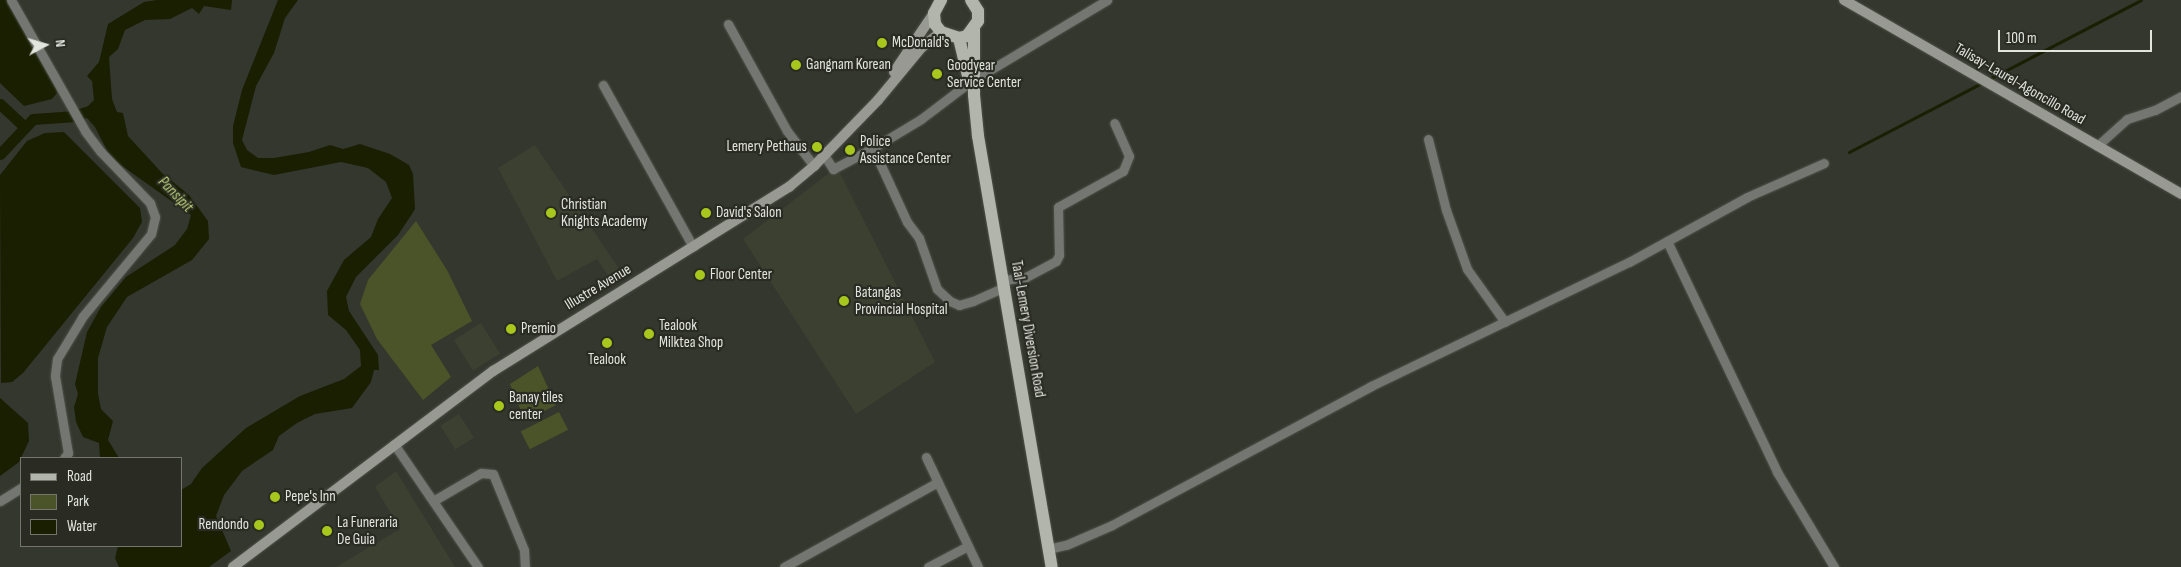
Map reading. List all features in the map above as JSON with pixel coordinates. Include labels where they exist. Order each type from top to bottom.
[{"type":"main road","points":[[941,0],[934,13],[941,32],[959,38],[974,29]]},
{"type":"main road","name":"Talisay-Laurel-Agoncillo Road","points":[[1844,0],[2181,194]]},
{"type":"main road","name":"Taal-Lemery Diversion Road","points":[[972,81],[976,4]]},
{"type":"main road","name":"Illustre Avenue","points":[[878,100],[920,30],[934,13]]},
{"type":"main road","name":"Illustre Avenue","points":[[233,567],[394,444],[494,371],[611,295],[775,196],[814,166],[878,100],[922,47],[941,32]]},
{"type":"main road","name":"Taal-Lemery Diversion Road","points":[[959,38],[972,81],[979,145],[1005,284],[1052,567]]},
{"type":"street","points":[[11,0],[85,131],[100,152],[150,203],[155,217],[152,234],[83,316],[57,359],[55,376],[68,453],[65,457]]},
{"type":"street","points":[[824,155],[833,169],[873,148],[921,119],[972,81],[1107,0]]},
{"type":"street","points":[[728,24],[787,131],[814,166]]},
{"type":"street","points":[[603,85],[693,247]]},
{"type":"street","points":[[2097,146],[2127,119],[2155,110],[2181,96]]},
{"type":"street","points":[[873,148],[907,222],[919,238],[937,289],[959,305],[1005,284],[1026,277],[1056,261],[1059,255],[1058,207],[1123,171],[1129,156],[1114,123]]},
{"type":"street","points":[[1428,139],[1446,210],[1467,269],[1505,322]]},
{"type":"street","points":[[1048,549],[1066,545],[1112,525],[1371,386],[1667,241],[1747,197],[1824,163]]},
{"type":"street","points":[[1667,241],[1778,472],[1834,567]]},
{"type":"street","points":[[394,444],[478,567]]},
{"type":"street","points":[[926,457],[936,483],[978,567]]},
{"type":"street","points":[[433,501],[481,472],[493,474],[519,535],[525,567]]},
{"type":"street","points":[[784,567],[936,483]]},
{"type":"street","points":[[0,501],[20,489]]},
{"type":"street","points":[[928,567],[968,546]]},
{"type":"shaded area","name":"Christian Knights Academy","points":[[535,145],[622,273],[611,280],[597,259],[557,281],[498,168]]},
{"type":"shaded area","name":"Batangas Provincial Hospital","points":[[837,167],[935,362],[856,414],[743,239]]},
{"type":"shaded area","points":[[481,323],[500,354],[473,370],[454,340]]},
{"type":"shaded area","points":[[459,414],[474,438],[455,449],[440,426]]},
{"type":"shaded area","points":[[396,471],[455,567],[336,567],[400,529],[375,487]]},
{"type":"green space","points":[[416,221],[447,270],[472,321],[431,345],[451,377],[423,400],[377,339],[360,304],[368,280]]},
{"type":"green space","points":[[538,366],[556,405],[525,421],[510,384]]},
{"type":"green space","points":[[559,412],[568,430],[530,449],[521,432]]},
{"type":"water","points":[[0,0],[8,0],[55,83],[57,93],[52,99],[24,106],[0,83]]},
{"type":"water","name":"Pansipit","points":[[157,0],[232,0],[231,10],[204,6],[199,14],[192,8],[170,19],[145,20],[125,30],[118,49],[109,57],[112,99],[117,112],[123,113],[128,136],[162,173],[189,195],[208,221],[209,239],[192,260],[127,297],[107,327],[98,358],[98,394],[101,409],[113,421],[108,440],[118,457],[100,457],[99,443],[83,437],[76,422],[74,407],[78,394],[75,384],[87,332],[101,307],[126,277],[175,245],[187,229],[191,215],[111,158],[95,127],[82,112],[94,100],[92,81],[87,76],[99,62],[108,24],[144,2]]},
{"type":"water","points":[[278,0],[298,0],[285,18],[274,53],[256,86],[242,140],[247,150],[258,158],[274,158],[309,152],[330,145],[343,149],[360,144],[390,154],[409,165],[413,174],[415,209],[398,235],[356,277],[346,297],[349,311],[378,355],[379,370],[374,370],[371,382],[352,408],[315,414],[297,423],[279,436],[273,450],[242,471],[224,495],[216,516],[231,551],[209,567],[119,567],[115,558],[118,547],[182,547],[182,489],[191,484],[202,468],[246,428],[300,396],[344,379],[361,366],[360,350],[346,330],[328,315],[327,291],[344,260],[371,237],[378,219],[392,198],[386,182],[368,168],[341,162],[274,175],[241,167],[233,143],[233,126],[242,90]]},
{"type":"water","points":[[64,132],[140,208],[142,222],[133,238],[23,373],[12,382],[1,383],[0,175],[27,141],[45,133]]},
{"type":"water","points":[[0,398],[28,423],[29,441],[19,462],[0,476]]},
{"type":"waterway","points":[[1849,152],[2141,0]]},
{"type":"waterway","points":[[0,104],[24,126]]},
{"type":"waterway","points":[[0,154],[33,119],[72,116],[96,109]]},
{"type":"place","name":"McDonald's","points":[[882,43]]},
{"type":"place","name":"Gangnam Korean","points":[[796,65]]},
{"type":"place","name":"Goodyear Service Center","points":[[937,74]]},
{"type":"place","name":"Lemery Pethaus","points":[[817,147]]},
{"type":"place","name":"Police Assistance Center","points":[[850,150]]},
{"type":"place","name":"Christian Knights Academy","points":[[551,213]]},
{"type":"place","name":"David's Salon","points":[[706,213]]},
{"type":"place","name":"Floor Center","points":[[700,275]]},
{"type":"place","name":"Batangas Provincial Hospital","points":[[844,301]]},
{"type":"place","name":"Premio","points":[[511,329]]},
{"type":"place","name":"Tealook Milktea Shop","points":[[649,334]]},
{"type":"place","name":"Tealook","points":[[607,343]]},
{"type":"place","name":"Banay tiles center","points":[[499,406]]},
{"type":"place","name":"Pepe's Inn","points":[[275,497]]},
{"type":"place","name":"Rendondo","points":[[259,525]]},
{"type":"place","name":"La Funeraria De Guia","points":[[327,531]]}]
